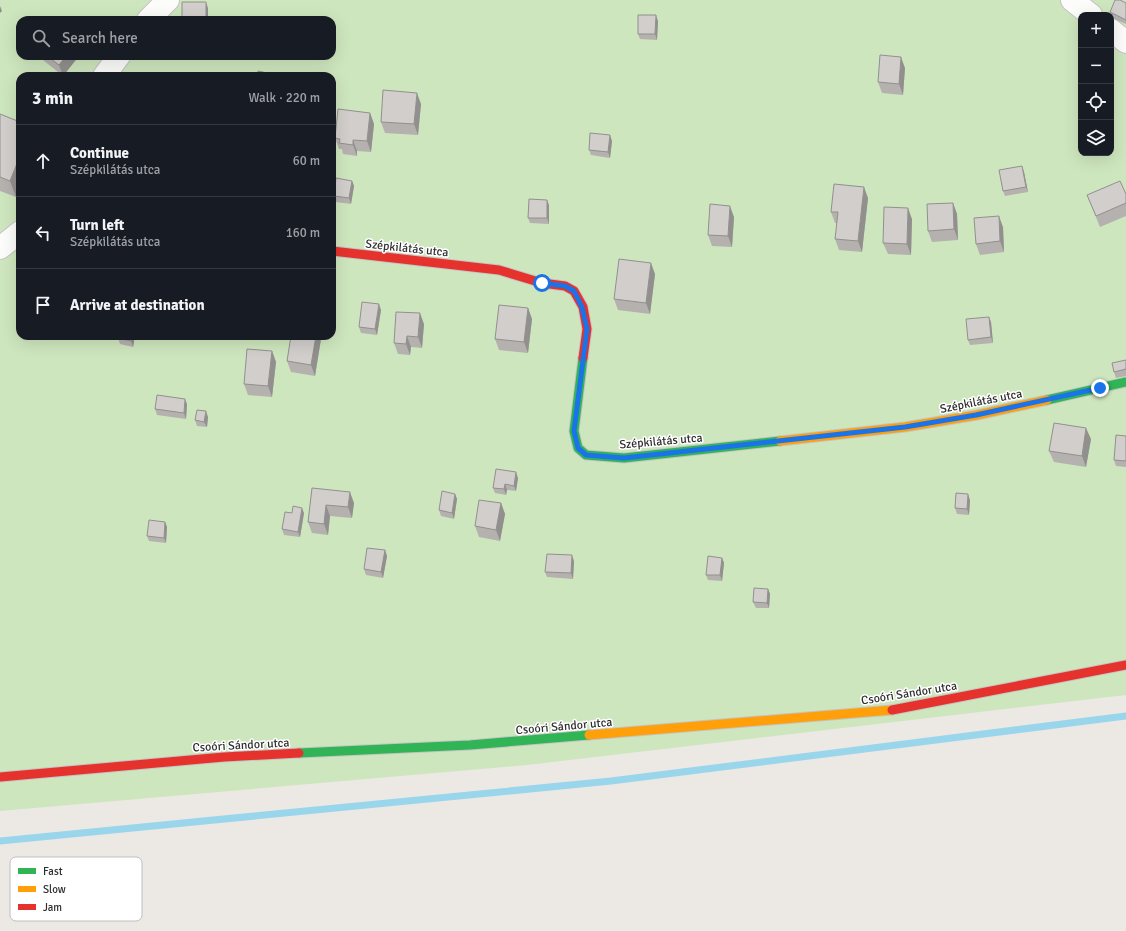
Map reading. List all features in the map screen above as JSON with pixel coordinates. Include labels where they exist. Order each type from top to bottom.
[{"type":"street","points":[[152,16],[168,0]]},
{"type":"street","points":[[1072,0],[1087,12]]},
{"type":"street","points":[[1114,32],[1126,42]]},
{"type":"street","points":[[107,72],[116,60]]},
{"type":"street","points":[[0,248],[16,235]]},
{"type":"street","name":"Szépkilátás utca","points":[[336,251],[499,270],[542,283],[565,286],[574,291],[582,307],[587,329],[574,431],[578,448],[586,455],[624,458],[905,427],[976,415],[1126,382]]},
{"type":"street","name":"Csoóri Sándor utca","points":[[0,777],[224,757],[470,745],[889,711],[1126,665]]},
{"type":"green space","points":[[0,0],[1126,0],[1126,695],[527,765],[0,811]]},
{"type":"building","points":[[1115,0],[1120,0],[1126,3],[1126,20],[1114,14],[1114,12],[1110,12]]},
{"type":"building","points":[[182,2],[206,2],[206,16],[182,16]]},
{"type":"building","points":[[638,15],[656,15],[655,34],[638,34]]},
{"type":"building","points":[[880,55],[901,57],[899,84],[878,82]]},
{"type":"building","points":[[52,60],[63,60],[59,65]]},
{"type":"building","points":[[383,90],[417,93],[414,124],[381,122]]},
{"type":"building","points":[[338,109],[370,113],[367,141],[353,140],[353,145],[339,143],[340,139],[336,138]]},
{"type":"building","points":[[0,114],[16,120],[16,166],[10,181],[0,177]]},
{"type":"building","points":[[590,133],[610,135],[608,152],[589,150]]},
{"type":"building","points":[[1022,166],[1026,187],[1003,191],[999,170]]},
{"type":"building","points":[[336,178],[352,181],[349,198],[336,196]]},
{"type":"building","points":[[1120,181],[1126,194],[1126,203],[1096,216],[1087,195]]},
{"type":"building","points":[[834,184],[864,187],[858,241],[835,239],[838,212],[831,212]]},
{"type":"building","points":[[529,199],[547,200],[547,218],[528,218]]},
{"type":"building","points":[[953,203],[954,229],[928,231],[927,204]]},
{"type":"building","points":[[710,204],[730,206],[728,236],[708,235]]},
{"type":"building","points":[[884,207],[908,208],[907,244],[883,243]]},
{"type":"building","points":[[999,216],[1000,241],[976,244],[974,218]]},
{"type":"building","points":[[619,259],[651,263],[646,303],[614,299]]},
{"type":"building","points":[[362,302],[379,304],[375,329],[359,327]]},
{"type":"building","points":[[499,305],[528,308],[524,342],[495,339]]},
{"type":"building","points":[[396,312],[420,313],[418,337],[407,336],[406,344],[394,343]]},
{"type":"building","points":[[989,317],[991,337],[968,340],[966,319]]},
{"type":"building","points":[[290,340],[315,340],[311,365],[287,361]]},
{"type":"building","points":[[247,349],[272,351],[268,386],[244,384]]},
{"type":"building","points":[[1126,360],[1126,369],[1114,372],[1112,363]]},
{"type":"building","points":[[157,395],[185,399],[184,413],[155,409]]},
{"type":"building","points":[[197,410],[206,411],[204,422],[195,420]]},
{"type":"building","points":[[1054,423],[1086,428],[1082,456],[1049,451]]},
{"type":"building","points":[[1116,435],[1126,436],[1126,461],[1114,460]]},
{"type":"building","points":[[496,469],[516,472],[514,486],[505,484],[504,489],[493,488]]},
{"type":"building","points":[[312,488],[350,492],[348,507],[326,505],[324,524],[308,522]]},
{"type":"building","points":[[442,491],[455,494],[452,513],[439,510]]},
{"type":"building","points":[[956,493],[968,494],[967,509],[955,508]]},
{"type":"building","points":[[479,500],[501,503],[496,530],[475,526]]},
{"type":"building","points":[[293,506],[302,508],[298,532],[282,529],[285,512],[292,513]]},
{"type":"building","points":[[149,520],[165,522],[164,538],[147,536]]},
{"type":"building","points":[[367,548],[385,550],[381,572],[364,569]]},
{"type":"building","points":[[547,554],[572,555],[571,573],[545,572]]},
{"type":"building","points":[[708,556],[722,558],[720,575],[706,575]]},
{"type":"building","points":[[754,588],[768,589],[767,603],[753,602]]},
{"type":"waterway","points":[[0,841],[611,781],[1126,716]]},
{"type":"traffic: fast","points":[[583,358],[574,431],[578,448],[586,455],[624,458],[780,441]]},
{"type":"traffic: fast","points":[[1047,400],[1126,382]]},
{"type":"traffic: fast","points":[[299,753],[470,745],[589,735]]},
{"type":"traffic: slow","points":[[780,441],[905,427],[977,415],[1047,400]]},
{"type":"traffic: slow","points":[[589,735],[892,710]]},
{"type":"traffic: jam","points":[[336,251],[499,270],[542,283],[565,286],[574,291],[583,307],[587,329],[583,358]]},
{"type":"traffic: jam","points":[[892,710],[1126,665]]},
{"type":"traffic: jam","points":[[0,777],[224,757],[299,753]]},
{"type":"route","points":[[542,283],[565,286],[574,291],[582,307],[587,329],[574,431],[578,448],[586,455],[624,458],[905,427],[976,415],[1100,388]]}]
